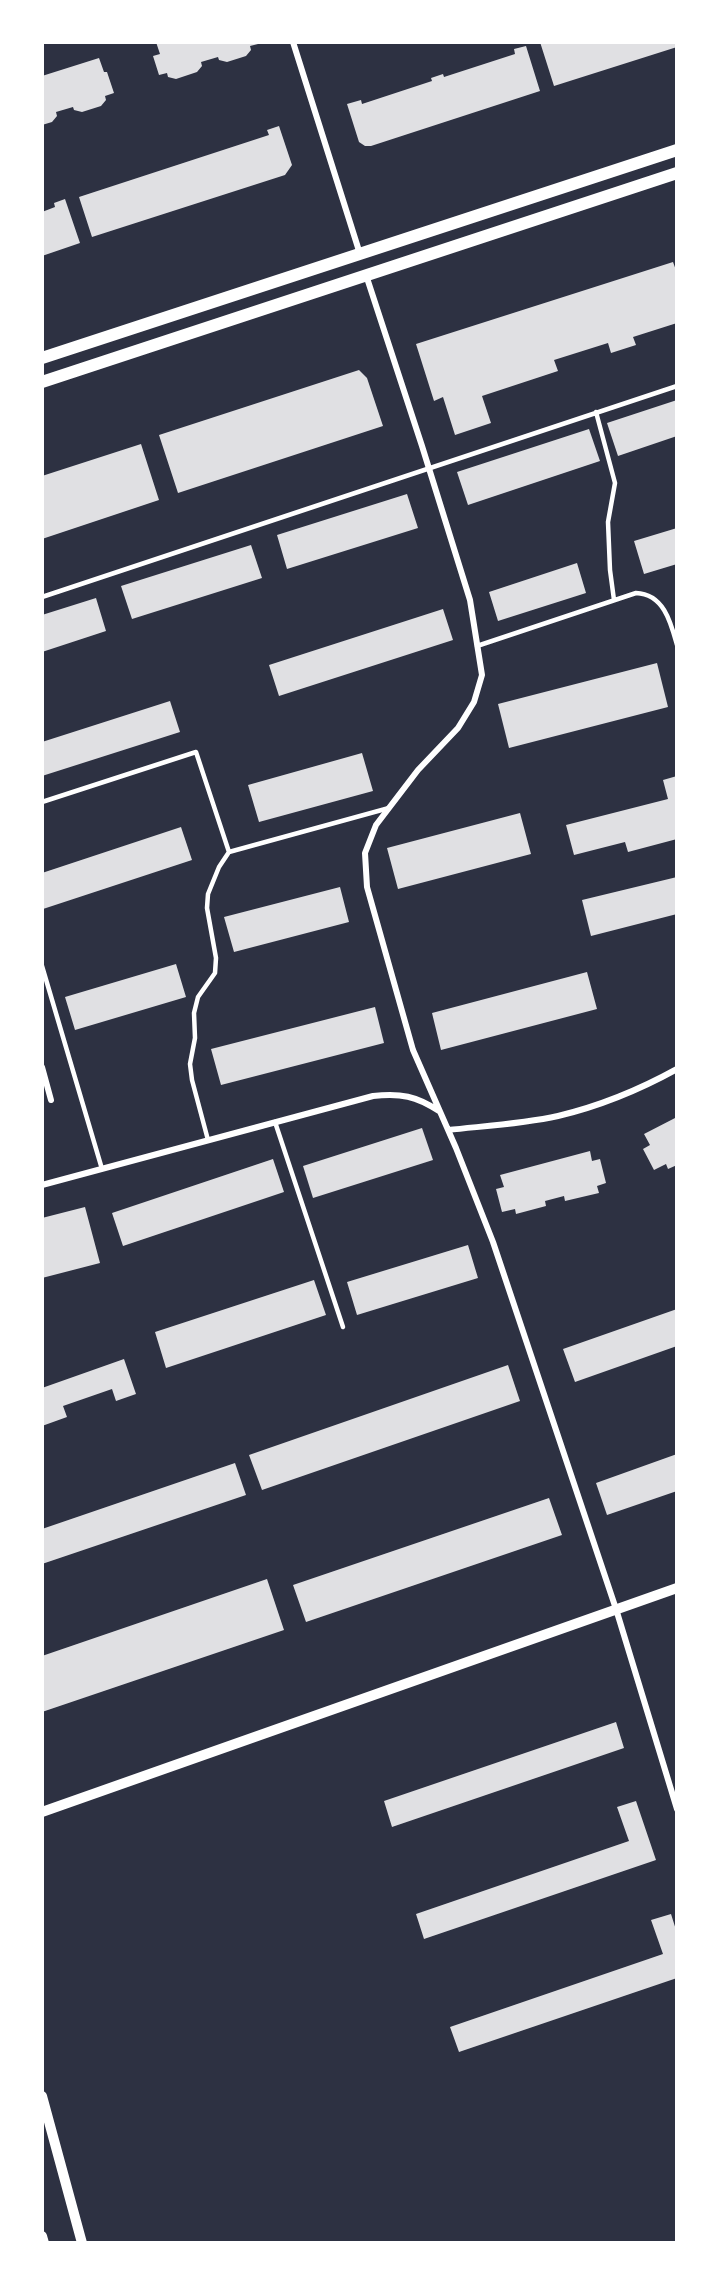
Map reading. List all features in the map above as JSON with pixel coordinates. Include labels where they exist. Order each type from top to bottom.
[{"type":"main road","points":[[42,358],[677,150]]},
{"type":"main road","points":[[42,382],[677,173]]},
{"type":"street","points":[[293,42],[360,254]]},
{"type":"street","points":[[366,275],[470,600],[482,675],[474,702],[458,728],[418,770],[375,825],[365,853],[367,887],[413,1050],[493,1242],[616,1609],[677,1809]]},
{"type":"street","points":[[42,1067],[51,1100]]},
{"type":"street","points":[[448,1130],[556,1116],[603,1104],[647,1086],[677,1069]]},
{"type":"street","points":[[42,1185],[373,1096],[394,1094],[420,1099],[440,1111]]},
{"type":"street","points":[[42,1812],[677,1588]]},
{"type":"street","points":[[42,2096],[82,2243]]},
{"type":"street","points":[[42,2236],[44,2243]]},
{"type":"lane","points":[[42,597],[677,386]]},
{"type":"lane","points":[[596,412],[615,483],[608,522],[614,600]]},
{"type":"lane","points":[[477,646],[636,592],[656,600],[666,610],[677,645]]},
{"type":"lane","points":[[42,802],[196,752],[230,852]]},
{"type":"lane","points":[[208,1140],[190,1064],[195,1038],[194,1013],[198,997],[215,973],[216,958],[207,908],[208,894],[219,867],[230,852],[389,808]]},
{"type":"lane","points":[[42,966],[102,1169]]},
{"type":"lane","points":[[275,1122],[343,1327]]},
{"type":"building","points":[[156,42],[262,43],[250,46],[251,50],[246,56],[227,62],[219,60],[218,57],[201,62],[202,66],[197,72],[176,79],[168,77],[167,73],[159,75],[153,56],[160,54]]},
{"type":"building","points":[[540,42],[677,42],[677,47],[554,86]]},
{"type":"building","points":[[526,46],[540,91],[371,146],[365,146],[359,142],[347,104],[361,100],[362,104],[432,81],[431,78],[443,74],[444,77],[515,54],[514,49]]},
{"type":"building","points":[[99,58],[104,72],[107,72],[114,93],[105,96],[106,100],[101,106],[82,112],[74,110],[73,107],[56,112],[57,116],[52,122],[42,125],[42,76]]},
{"type":"building","points":[[279,126],[292,165],[285,175],[92,237],[79,197],[269,135],[267,130]]},
{"type":"building","points":[[65,199],[80,243],[42,256],[42,212],[55,207],[54,203]]},
{"type":"building","points":[[673,262],[677,273],[677,323],[633,337],[636,345],[611,353],[608,343],[554,360],[558,371],[482,396],[491,423],[455,435],[443,397],[434,401],[416,344]]},
{"type":"building","points":[[359,370],[367,378],[383,426],[178,493],[159,435]]},
{"type":"building","points":[[677,400],[677,436],[618,456],[607,423]]},
{"type":"building","points":[[589,429],[600,461],[468,505],[457,472]]},
{"type":"building","points":[[141,444],[159,500],[42,539],[42,476]]},
{"type":"building","points":[[407,494],[418,528],[287,569],[277,535]]},
{"type":"building","points":[[677,528],[677,564],[644,574],[634,541]]},
{"type":"building","points":[[251,545],[262,578],[132,619],[121,586]]},
{"type":"building","points":[[577,563],[586,593],[498,621],[489,592]]},
{"type":"building","points":[[96,598],[106,631],[42,652],[42,615]]},
{"type":"building","points":[[443,609],[453,640],[279,696],[269,665]]},
{"type":"building","points":[[657,663],[668,707],[509,748],[498,704]]},
{"type":"building","points":[[170,701],[180,732],[42,776],[42,742]]},
{"type":"building","points":[[362,753],[373,791],[259,822],[248,785]]},
{"type":"building","points":[[677,776],[677,839],[628,852],[625,842],[574,855],[566,825],[668,799],[663,780]]},
{"type":"building","points":[[520,813],[531,854],[398,889],[387,848]]},
{"type":"building","points":[[181,827],[192,860],[43,909],[42,873]]},
{"type":"building","points":[[677,877],[677,914],[591,936],[582,900]]},
{"type":"building","points":[[340,887],[349,922],[234,952],[224,917]]},
{"type":"building","points":[[176,964],[186,997],[75,1030],[65,997]]},
{"type":"building","points":[[587,972],[597,1009],[441,1050],[432,1013]]},
{"type":"building","points":[[375,1007],[384,1043],[221,1085],[211,1049]]},
{"type":"building","points":[[677,1117],[677,1165],[668,1169],[666,1164],[654,1170],[643,1149],[650,1145],[644,1134]]},
{"type":"building","points":[[422,1128],[433,1160],[313,1198],[303,1166]]},
{"type":"building","points":[[590,1151],[592,1161],[600,1159],[606,1183],[597,1186],[599,1193],[565,1201],[564,1196],[545,1201],[546,1206],[516,1214],[515,1209],[502,1212],[496,1189],[504,1187],[500,1175]]},
{"type":"building","points":[[273,1159],[284,1192],[123,1246],[112,1213]]},
{"type":"building","points":[[85,1207],[100,1263],[42,1278],[42,1218]]},
{"type":"building","points":[[468,1245],[478,1278],[357,1315],[347,1282]]},
{"type":"building","points":[[314,1280],[326,1315],[166,1368],[155,1332]]},
{"type":"building","points":[[677,1309],[677,1346],[575,1382],[563,1349]]},
{"type":"building","points":[[124,1359],[136,1394],[116,1401],[112,1389],[63,1406],[67,1417],[42,1426],[42,1388]]},
{"type":"building","points":[[508,1365],[520,1401],[262,1490],[249,1455]]},
{"type":"building","points":[[677,1454],[677,1491],[607,1515],[596,1483]]},
{"type":"building","points":[[235,1463],[246,1495],[42,1564],[42,1529]]},
{"type":"building","points":[[549,1498],[562,1535],[306,1622],[293,1585]]},
{"type":"building","points":[[267,1579],[284,1630],[42,1712],[42,1656]]},
{"type":"building","points":[[616,1722],[624,1748],[392,1827],[384,1801]]},
{"type":"building","points":[[636,1801],[656,1860],[424,1939],[416,1914],[629,1841],[617,1807]]},
{"type":"building","points":[[671,1914],[677,1933],[677,1978],[459,2052],[450,2027],[663,1954],[651,1920]]}]
